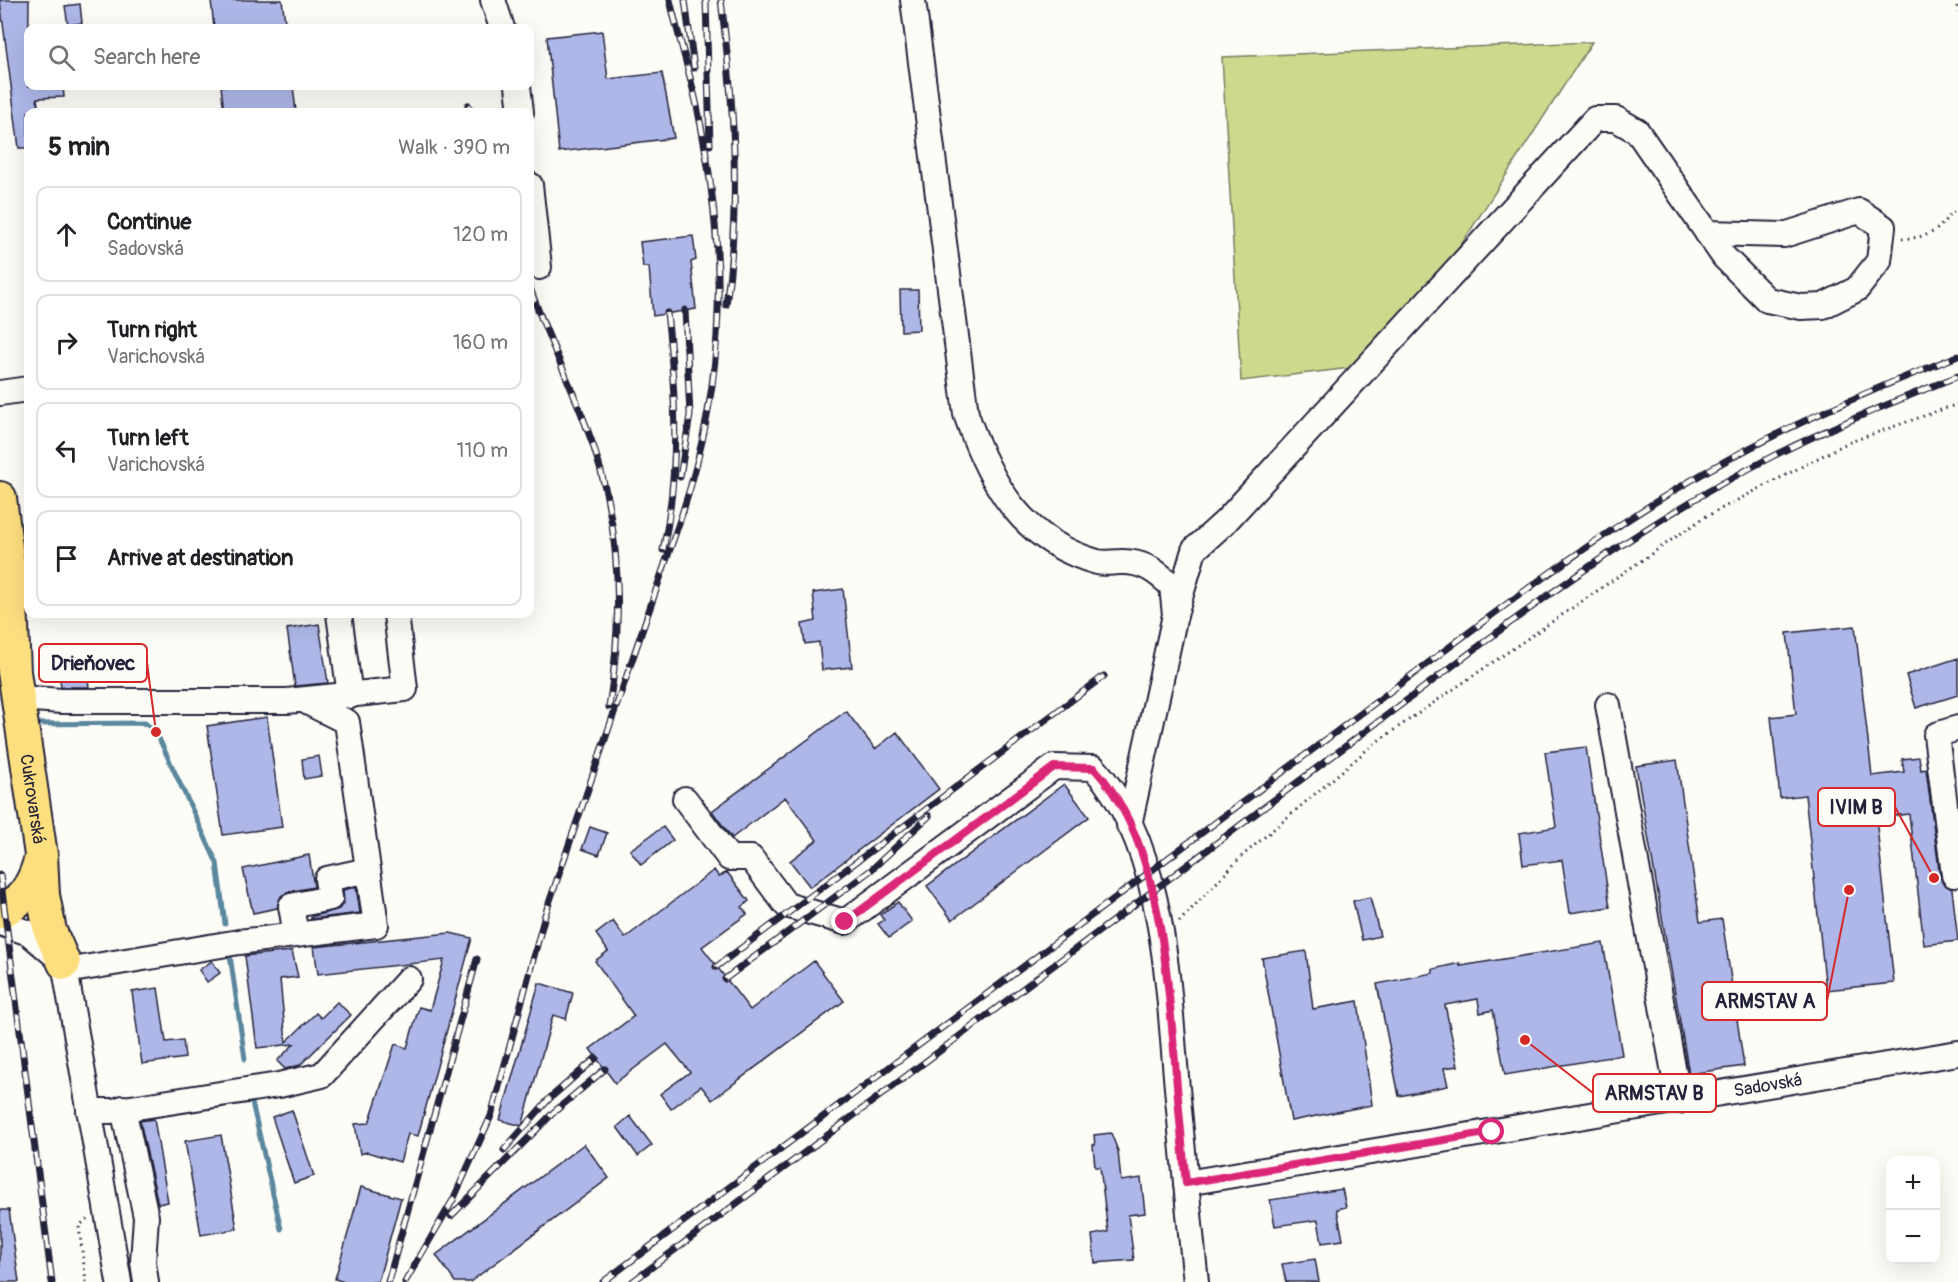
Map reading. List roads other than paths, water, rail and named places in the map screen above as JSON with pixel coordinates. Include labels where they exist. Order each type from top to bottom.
[{"type":"main road","name":"Cukrovarská","points":[[0,498],[19,577],[19,703]]},
{"type":"main road","name":"Cukrovarská","points":[[0,613],[19,703],[41,855],[43,895],[50,931],[65,967]]},
{"type":"main road","points":[[0,912],[16,903],[29,888],[41,855]]},
{"type":"street","points":[[493,0],[501,24]]},
{"type":"street","points":[[913,0],[966,414],[980,453],[998,490],[1038,533],[1069,552],[1101,563],[1140,563],[1153,568],[1173,585],[1175,615]]},
{"type":"street","points":[[518,90],[521,108]]},
{"type":"street","points":[[1129,825],[1175,615],[1194,550],[1225,522],[1595,119],[1616,119],[1637,130],[1707,233],[1724,257],[1767,300],[1801,307],[1823,306],[1857,289],[1880,261],[1883,227],[1859,211],[1784,235],[1707,233]]},
{"type":"street","points":[[534,221],[539,267]]},
{"type":"street","points":[[0,393],[24,390]]},
{"type":"street","points":[[340,618],[350,696]]},
{"type":"street","points":[[19,703],[303,700],[405,689],[396,618]]},
{"type":"street","points":[[65,967],[376,925],[347,722],[303,700]]},
{"type":"street","points":[[1608,705],[1679,1101]]},
{"type":"street","points":[[1954,875],[1936,735],[1958,728]]},
{"type":"street","points":[[685,799],[729,858],[751,858],[786,905],[845,922],[1054,767],[1094,768],[1111,787],[1144,859],[1154,891],[1162,940],[1196,1282]]},
{"type":"street","points":[[296,935],[291,906],[330,898],[327,879],[368,870]]},
{"type":"street","points":[[0,923],[29,933],[65,967],[119,1282]]},
{"type":"street","points":[[89,1111],[111,1111],[322,1075],[410,979]]},
{"type":"street","name":"Sadovská","points":[[1186,1183],[1958,1053]]},
{"type":"street","points":[[123,1108],[146,1217],[143,1262],[146,1282]]},
{"type":"waterway","points":[[32,724],[145,723],[156,732],[217,863],[225,924]]},
{"type":"waterway","points":[[230,955],[245,1059]]},
{"type":"waterway","points":[[251,1098],[281,1229]]},
{"type":"railway","points":[[405,1282],[453,1200],[491,1116],[545,915],[682,514],[708,412],[715,362],[718,312],[718,261],[714,211],[697,106],[670,0]]},
{"type":"railway","points":[[685,0],[694,68]]},
{"type":"railway","points":[[706,0],[710,145]]},
{"type":"railway","points":[[721,0],[734,152],[733,228],[726,305]]},
{"type":"railway","points":[[534,298],[585,423],[606,492],[616,564],[617,599],[617,635],[609,707]]},
{"type":"railway","points":[[680,477],[690,415],[685,310]]},
{"type":"railway","points":[[663,550],[672,491],[675,432],[673,372],[667,313]]},
{"type":"railway","points":[[603,1282],[1548,574],[1681,486],[1769,438],[1863,395],[1958,356]]},
{"type":"railway","points":[[632,1282],[1571,579],[1670,514],[1738,474],[1842,424],[1958,376]]},
{"type":"railway","points":[[716,967],[1104,676]]},
{"type":"railway","points":[[725,979],[871,870],[929,816]]},
{"type":"railway","points":[[0,875],[52,1282]]},
{"type":"railway","points":[[388,1282],[477,959]]},
{"type":"railway","points":[[504,1150],[550,1098],[596,1058]]},
{"type":"railway","points":[[451,1216],[554,1112],[605,1069]]},
{"type":"place","name":"Drieňovec","points":[[156,732]]},
{"type":"place","name":"IVIM B","points":[[1934,878]]},
{"type":"place","name":"ARMSTAV A","points":[[1849,890]]},
{"type":"place","name":"ARMSTAV B","points":[[1525,1040]]}]
